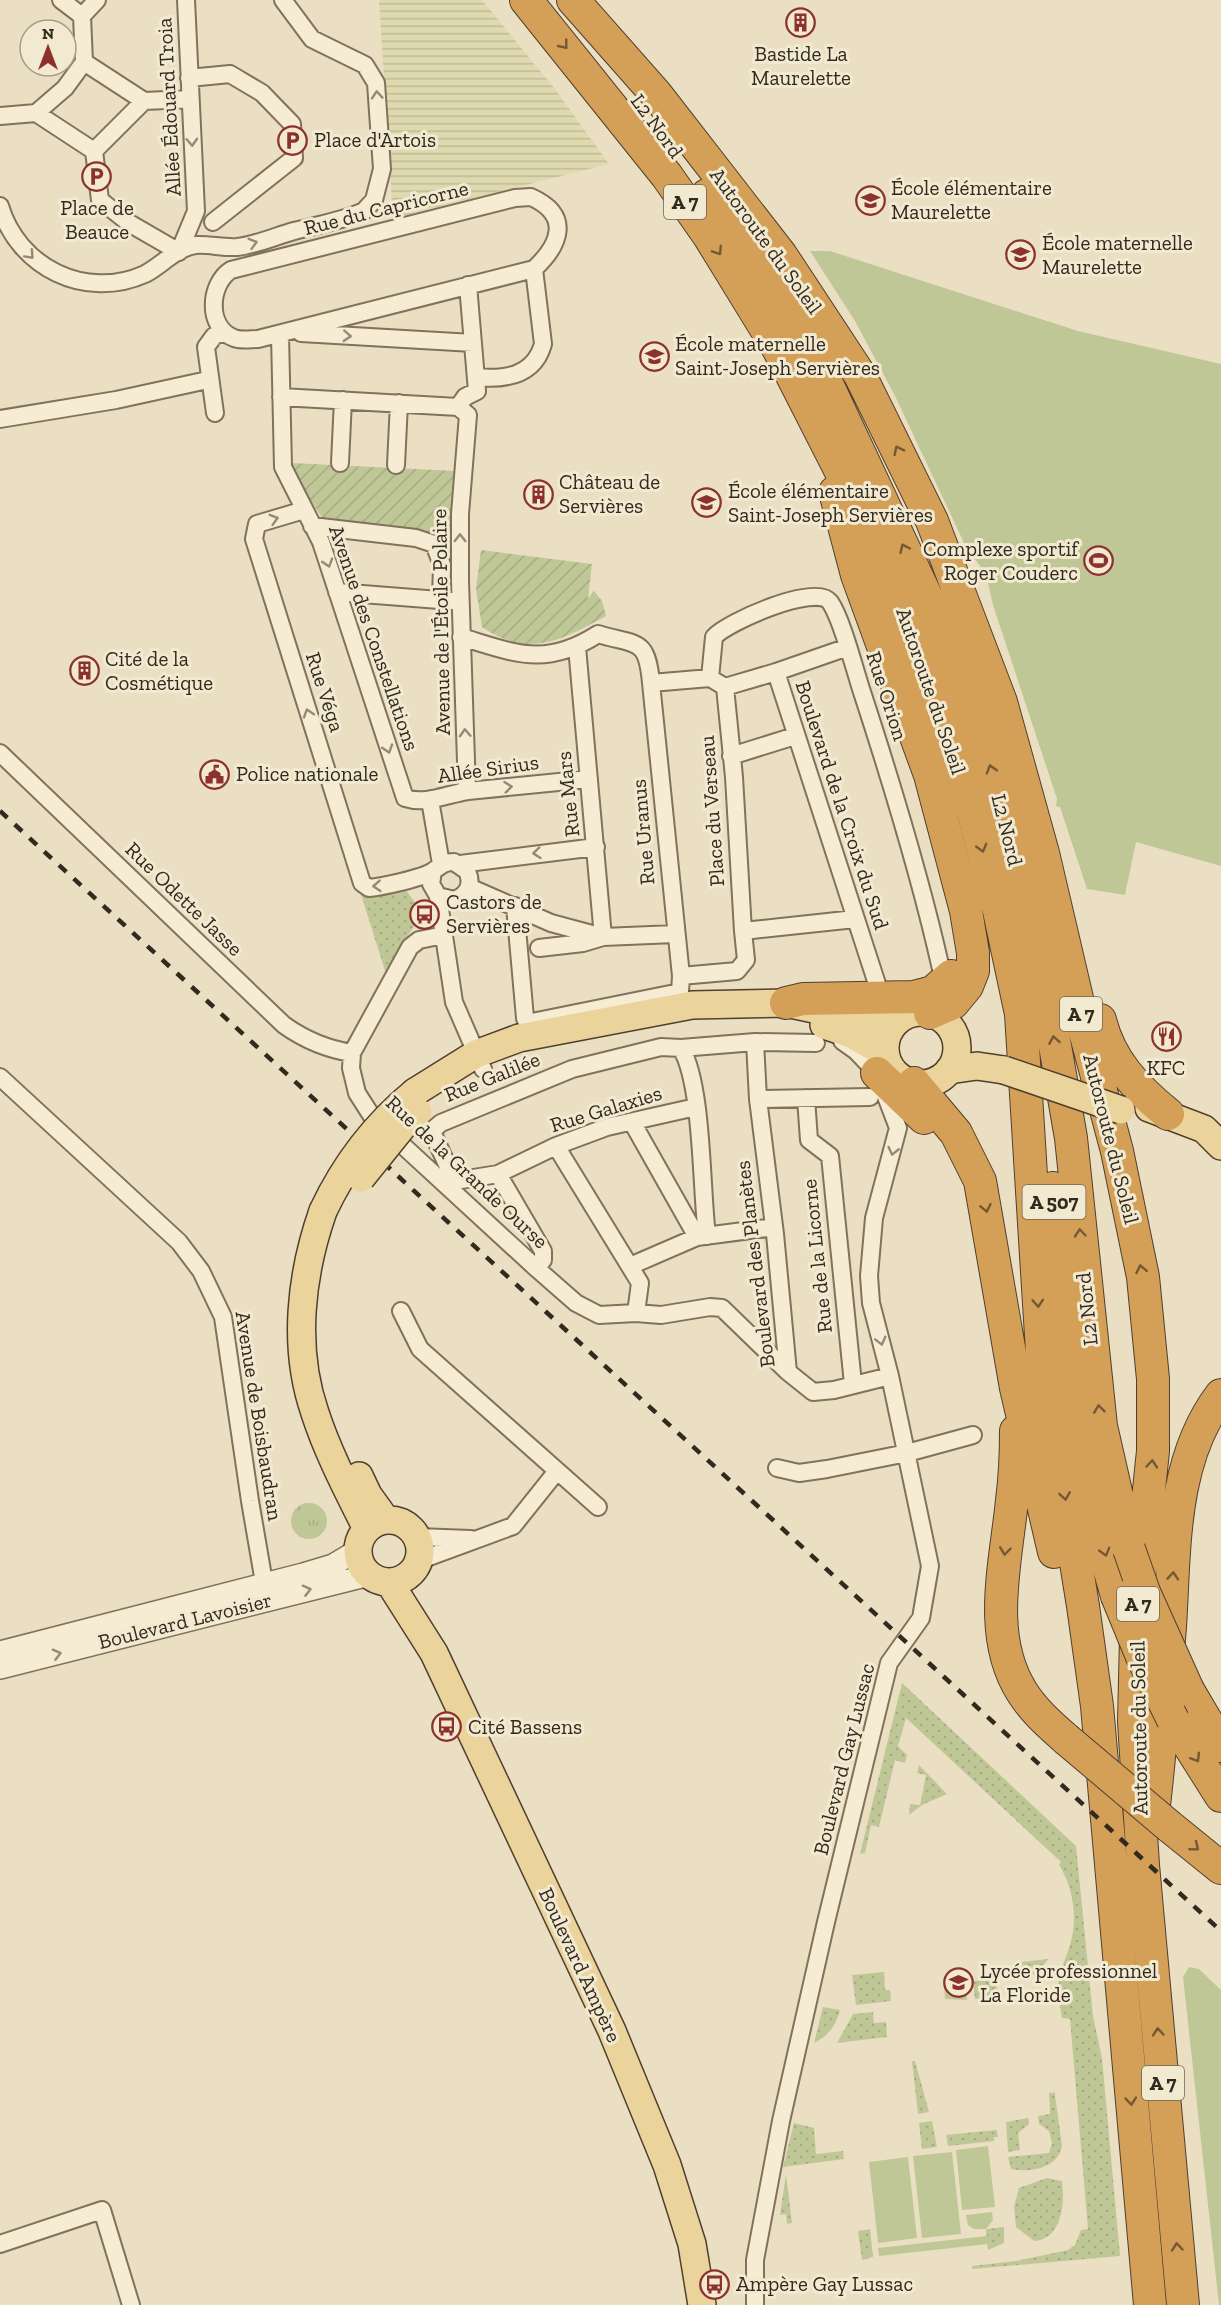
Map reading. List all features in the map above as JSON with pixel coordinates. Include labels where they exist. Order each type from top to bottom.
[{"type":"highway","name":"Autoroute du Soleil","points":[[526,0],[625,122],[709,236],[779,350],[818,422],[899,600],[940,710],[976,823],[999,912],[1021,1014],[1042,1352],[1083,1606],[1096,1706],[1150,2305]]},
{"type":"highway","name":"L2 Nord","points":[[564,0],[765,273],[807,341],[943,632],[991,768],[1029,918],[1053,1034],[1071,1138],[1101,1426],[1129,1548],[1144,1592],[1188,1690],[1221,1746]]},
{"type":"highway","name":"Autoroute du Soleil","points":[[573,0],[656,94],[781,255],[860,375],[932,521],[1000,702],[1021,770],[1117,1151],[1143,1277],[1153,1379],[1153,1451],[1139,1576],[1134,1686],[1143,1862],[1183,2305]]},
{"type":"highway","points":[[818,422],[857,575],[909,712],[945,829],[966,912],[973,971],[967,987],[953,1003],[930,1013]]},
{"type":"highway","points":[[932,521],[957,549],[999,647],[1068,888],[1106,1040],[1125,1073],[1168,1114]]},
{"type":"highway","points":[[786,1003],[803,999],[914,997],[933,992],[950,978],[956,963],[957,934],[945,829]]},
{"type":"highway","name":"L2 Nord","points":[[1021,1014],[1046,1123],[1072,1392],[1093,1512],[1117,1596],[1143,1659],[1173,1720],[1221,1796]]},
{"type":"highway","points":[[878,1075],[918,1113],[966,1153]]},
{"type":"highway","points":[[914,1083],[956,1133],[980,1180],[1016,1389],[1065,1596],[1118,1959]]},
{"type":"highway","points":[[1016,1389],[1012,1499],[1001,1591],[1002,1633],[1011,1668],[1021,1691],[1036,1712],[1221,1868]]},
{"type":"highway","points":[[1143,1862],[1152,1821],[1161,1739],[1179,1506],[1188,1456],[1208,1412],[1221,1395]]},
{"type":"main road","points":[[370,1533],[399,1522],[409,1528],[401,1565],[361,1564],[370,1533],[326,1442],[314,1410],[307,1378],[302,1300],[306,1272],[331,1215],[335,1186],[360,1147],[397,1107],[418,1101],[479,1062],[546,1032],[692,1005],[786,1003],[861,1019],[898,1019],[919,1012],[930,1013],[947,1023],[956,1040],[957,1050],[950,1070]]},
{"type":"main road","points":[[479,1062],[690,1023],[748,1019],[815,1032],[850,1034],[878,1075]]},
{"type":"main road","points":[[878,1075],[887,1034],[898,1019]]},
{"type":"main road","points":[[956,1040],[1003,1064],[1120,1103],[1168,1114],[1204,1129],[1221,1147]]},
{"type":"main road","points":[[878,1075],[895,1072],[914,1083],[933,1081],[950,1070],[1003,1064]]},
{"type":"main road","points":[[1120,1103],[1204,1145],[1221,1147]]},
{"type":"main road","name":"Boulevard Ampère","points":[[401,1565],[425,1636],[612,2031],[667,2165],[692,2244],[702,2305]]},
{"type":"street","points":[[61,0],[82,16]]},
{"type":"street","points":[[0,116],[36,113],[65,88],[84,62],[82,16],[97,0]]},
{"type":"street","name":"Allée Édouard Troia","points":[[179,252],[196,211],[186,0]]},
{"type":"street","points":[[0,206],[6,234],[35,260],[50,271],[85,282],[126,281],[146,273],[179,252],[195,245],[239,247],[351,217],[364,211],[374,200],[382,169],[376,82],[365,65],[312,39],[283,0]]},
{"type":"street","points":[[84,62],[144,101],[190,99]]},
{"type":"street","points":[[189,78],[230,74],[262,93],[292,124],[294,158],[213,222],[212,246]]},
{"type":"street","points":[[94,151],[144,101]]},
{"type":"street","points":[[36,113],[94,151],[100,200],[129,223],[179,252]]},
{"type":"street","name":"Rue du Capricorne","points":[[224,332],[216,317],[214,291],[224,274],[231,270],[515,198],[531,197],[544,203],[556,218],[556,242],[549,255],[534,269]]},
{"type":"street","name":"Allée Édouard Troia","points":[[196,211],[213,222]]},
{"type":"street","points":[[215,413],[206,347],[214,336],[224,332],[237,339],[258,339],[284,334],[468,285],[534,269],[543,344],[540,356],[534,364],[522,372],[476,384],[468,285]]},
{"type":"street","points":[[284,334],[473,343]]},
{"type":"street","name":"Avenue des Constellations","points":[[284,334],[281,397],[283,467],[321,542],[401,790],[405,798],[414,801],[430,800]]},
{"type":"street","points":[[0,419],[116,400],[203,381]]},
{"type":"street","name":"Avenue de l'Étoile Polaire","points":[[467,791],[460,602],[460,514],[464,411],[477,409],[476,384]]},
{"type":"street","points":[[281,397],[399,403],[464,411]]},
{"type":"street","points":[[340,463],[343,400]]},
{"type":"street","points":[[396,465],[399,403]]},
{"type":"street","name":"Rue Véga","points":[[304,510],[257,524],[254,539],[362,882],[369,888],[380,888],[437,867]]},
{"type":"street","points":[[312,526],[416,538],[434,544],[442,565],[441,599]]},
{"type":"street","points":[[337,592],[460,602]]},
{"type":"street","name":"Rue Orion","points":[[710,678],[711,651],[716,634],[738,620],[803,597],[822,596],[830,601],[848,647],[924,890],[941,969]]},
{"type":"street","points":[[461,637],[496,650],[526,655],[564,652],[577,647],[597,634],[642,647],[649,656],[651,683],[710,678],[725,687]]},
{"type":"street","name":"Rue Mars","points":[[577,647],[603,937]]},
{"type":"street","points":[[776,672],[848,647]]},
{"type":"street","name":"Boulevard de la Croix du Sud","points":[[725,687],[776,672],[877,984]]},
{"type":"street","name":"Rue Uranus","points":[[651,683],[681,976]]},
{"type":"street","name":"Place du Verseau","points":[[681,976],[737,971],[746,960],[725,687]]},
{"type":"street","points":[[731,756],[795,736]]},
{"type":"street","name":"Rue Odette Jasse","points":[[0,753],[284,1024],[302,1037],[320,1045],[352,1053]]},
{"type":"street","name":"Allée Sirius","points":[[430,800],[467,791],[589,779]]},
{"type":"street","points":[[430,800],[437,867],[431,884],[438,896],[454,1002],[479,1062]]},
{"type":"street","points":[[437,867],[596,847]]},
{"type":"street","points":[[444,935],[448,916],[464,892],[469,876],[460,864]]},
{"type":"street","points":[[438,896],[449,900],[464,892],[515,906],[551,923],[603,937]]},
{"type":"street","points":[[515,906],[527,1023],[680,992],[681,976]]},
{"type":"street","points":[[743,931],[855,919]]},
{"type":"street","points":[[539,948],[583,943],[603,937],[675,934]]},
{"type":"street","points":[[352,1053],[410,947],[419,940],[444,935]]},
{"type":"street","name":"Rue Galilée","points":[[498,1174],[461,1180],[454,1176],[433,1134],[435,1128],[456,1115],[572,1069],[661,1047],[681,1048],[755,1042],[815,1032]]},
{"type":"street","name":"Boulevard des Planètes","points":[[755,1042],[758,1099],[774,1227],[788,1372],[813,1392],[834,1390],[890,1376]]},
{"type":"street","points":[[681,1048],[689,1061],[696,1107],[702,1236]]},
{"type":"street","name":"Rue de la Grande Ourse","points":[[352,1053],[351,1068],[357,1093],[373,1118],[536,1268]]},
{"type":"street","points":[[758,1099],[806,1098],[878,1075]]},
{"type":"street","name":"Boulevard Gay Lussac","points":[[754,2304],[755,2260],[774,2156],[829,1910],[889,1663],[921,1618],[930,1566],[890,1376],[871,1303],[869,1276],[874,1218],[898,1128],[878,1075]]},
{"type":"street","name":"Avenue de Boisbaudran","points":[[0,1077],[179,1242],[201,1271],[223,1317],[266,1591]]},
{"type":"street","name":"Rue de la Licorne","points":[[806,1098],[809,1140],[830,1156],[853,1384]]},
{"type":"street","name":"Rue Galaxies","points":[[498,1174],[556,1146],[632,1122],[696,1107]]},
{"type":"street","points":[[632,1122],[702,1236]]},
{"type":"street","points":[[556,1146],[640,1283],[636,1312]]},
{"type":"street","points":[[498,1174],[543,1251],[543,1260],[536,1268],[589,1312],[599,1315],[636,1312],[661,1315],[710,1307],[722,1308],[788,1372]]},
{"type":"street","points":[[630,1266],[702,1236],[774,1227]]},
{"type":"street","points":[[401,1311],[420,1349],[598,1507]]},
{"type":"street","points":[[777,1468],[799,1473],[907,1453],[973,1435]]},
{"type":"street","points":[[401,1565],[513,1526],[557,1471]]},
{"type":"street","name":"Boulevard Lavoisier","points":[[0,1668],[266,1591],[333,1564],[370,1533]]},
{"type":"street","points":[[401,1565],[481,1539]]},
{"type":"street","name":"Boulevard Lavoisier","points":[[0,1652],[266,1591],[401,1565]]},
{"type":"street","points":[[0,2244],[102,2210],[131,2305]]},
{"type":"shaded area","points":[[379,0],[482,0],[555,89],[609,164],[393,218]]},
{"type":"green space","name":"Complexe sportif Roger Couderc","points":[[810,251],[830,251],[1078,331],[1221,364],[1221,866],[1136,842],[1125,895],[1087,889],[1060,807],[1056,806],[1057,799],[993,605],[986,574],[966,547],[895,396],[855,321]]},
{"type":"green space","points":[[292,463],[456,471],[451,505],[452,591],[448,591],[437,534],[325,522],[294,476]]},
{"type":"green space","points":[[481,550],[592,564],[588,599],[594,591],[602,601],[606,616],[575,632],[545,642],[530,644],[499,637],[482,627],[476,589]]},
{"type":"green space","points":[[402,885],[423,913],[397,952],[386,974],[360,891]]},
{"type":"green space","points":[[309,1503],[321,1509],[327,1521],[321,1533],[309,1539],[297,1533],[291,1521],[297,1509]]},
{"type":"green space","points":[[902,1683],[1076,1846],[1093,2016],[1102,2058],[1120,2256],[972,2269],[972,2266],[1016,2261],[1068,2250],[1075,2245],[1081,2230],[1088,2229],[1070,2019],[1062,2018],[1058,1986],[1072,1937],[1074,1909],[1067,1881],[1059,1865],[1061,1862],[906,1718],[898,1746],[907,1755],[905,1763],[895,1760],[879,1827],[871,1825],[865,1853],[860,1854]]},
{"type":"green space","points":[[919,1765],[947,1794],[922,1805],[909,1815],[910,1804],[920,1805],[926,1775],[917,1773]]},
{"type":"green space","points":[[1048,1959],[1037,1974],[1022,1977],[1021,1962]]},
{"type":"green space","points":[[1189,1967],[1199,1969],[1221,1990],[1221,2305],[1219,2305],[1183,1977]]},
{"type":"green space","points":[[884,1972],[885,1990],[890,1990],[891,2001],[856,2005],[852,1975]]},
{"type":"green space","points":[[996,1979],[997,1997],[975,1999],[973,1981]]},
{"type":"green space","points":[[965,1982],[967,2000],[945,1999],[944,1983]]},
{"type":"green space","points":[[823,2007],[840,2010],[831,2030],[814,2043]]},
{"type":"green space","points":[[873,2012],[874,2023],[886,2022],[887,2037],[837,2043],[853,2014]]},
{"type":"green space","points":[[912,2061],[915,2061],[929,2112],[918,2114]]},
{"type":"green space","points":[[1054,2088],[1062,2146],[1059,2153],[1049,2164],[1042,2167],[1027,2170],[1011,2169],[1008,2157],[1049,2153],[1052,2143],[1049,2131],[1039,2124],[1038,2116],[1050,2114],[1049,2093],[1054,2093]]},
{"type":"green space","points":[[1028,2118],[1029,2124],[1018,2133],[1020,2150],[1008,2152],[1006,2122]]},
{"type":"green space","points":[[932,2121],[937,2147],[922,2149],[919,2123]]},
{"type":"green space","points":[[794,2123],[814,2128],[816,2154],[843,2151],[844,2159],[783,2167]]},
{"type":"green space","points":[[997,2130],[998,2137],[994,2137],[994,2141],[948,2146],[946,2135]]},
{"type":"green space","points":[[988,2146],[995,2207],[962,2210],[956,2150]]},
{"type":"green space","points":[[952,2152],[961,2234],[922,2238],[913,2156]]},
{"type":"green space","points":[[908,2157],[917,2238],[878,2243],[869,2162]]},
{"type":"green space","points":[[786,2174],[792,2223],[787,2224],[786,2214],[780,2215]]},
{"type":"green space","points":[[1047,2178],[1062,2181],[1062,2210],[1060,2219],[1051,2234],[1034,2241],[1016,2227],[1014,2207],[1019,2188]]},
{"type":"green space","points":[[992,2212],[993,2220],[986,2229],[974,2229],[968,2225],[966,2215]]},
{"type":"green space","points":[[1004,2227],[1004,2243],[988,2250],[986,2229]]},
{"type":"green space","points":[[870,2229],[873,2257],[862,2260],[858,2231]]},
{"type":"green space","points":[[987,2236],[988,2244],[879,2256],[878,2248]]},
{"type":"railway","points":[[0,811],[1221,1931]]},
{"type":"place","name":"Bastide La Maurelette","points":[[801,23]]},
{"type":"place","name":"Place d'Artois","points":[[293,140]]},
{"type":"place","name":"Place de Beauce","points":[[97,177]]},
{"type":"place","name":"École élémentaire Maurelette","points":[[870,200]]},
{"type":"place","name":"École maternelle Maurelette","points":[[1021,255]]},
{"type":"place","name":"École maternelle Saint-Joseph Servières","points":[[654,356]]},
{"type":"place","name":"Château de Servières","points":[[538,494]]},
{"type":"place","name":"École élémentaire Saint-Joseph Servières","points":[[707,503]]},
{"type":"place","name":"Complexe sportif Roger Couderc","points":[[1099,561]]},
{"type":"place","name":"Cité de la Cosmétique","points":[[84,671]]},
{"type":"place","name":"Police nationale","points":[[215,774]]},
{"type":"place","name":"Castors de Servières","points":[[425,914]]},
{"type":"place","name":"KFC","points":[[1166,1037]]},
{"type":"place","name":"Cité Bassens","points":[[447,1727]]},
{"type":"place","name":"Lycée professionnel La Floride","points":[[959,1983]]},
{"type":"place","name":"Ampère Gay Lussac","points":[[715,2284]]}]
